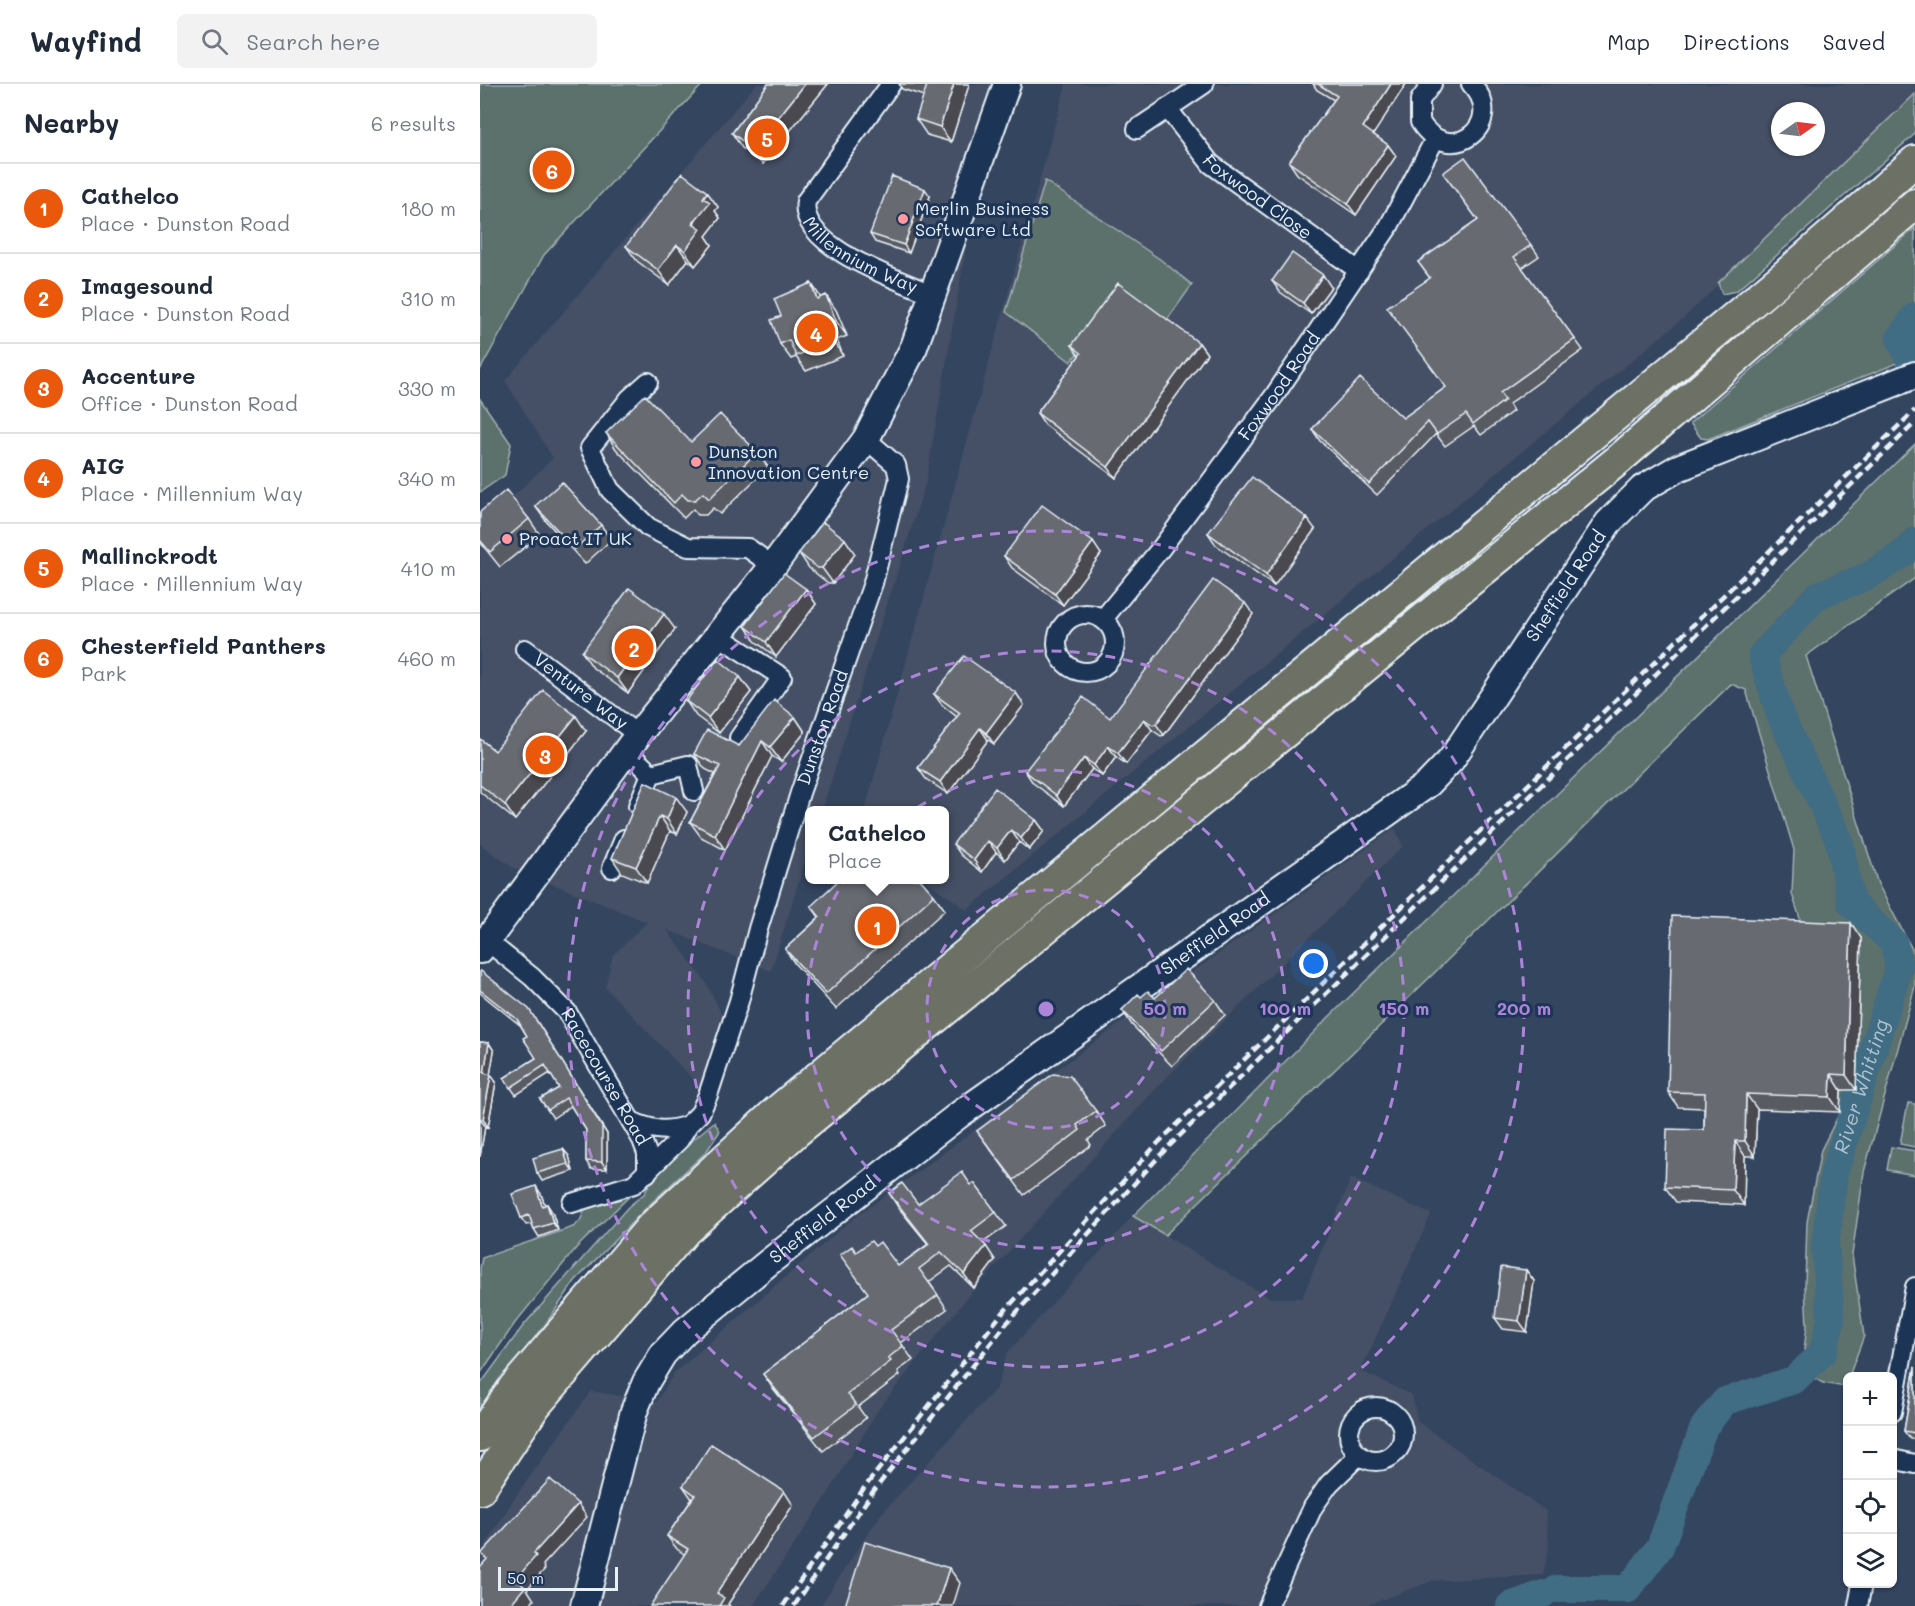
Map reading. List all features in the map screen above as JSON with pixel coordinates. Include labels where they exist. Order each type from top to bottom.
[{"type":"highway","points":[[480,1436],[514,1387],[651,1227],[777,1110],[1784,276],[1915,161]]},
{"type":"highway","points":[[480,1489],[536,1406],[686,1230],[795,1132],[945,1012],[1618,460],[1915,204]]},
{"type":"main road","points":[[482,943],[632,743],[773,566],[866,439],[914,346],[1007,84]]},
{"type":"main road","name":"Sheffield Road","points":[[584,1606],[634,1411],[646,1382],[663,1354],[685,1331],[769,1262],[960,1114],[1428,784],[1451,760],[1608,523],[1642,489],[1678,468],[1725,448],[1904,379]]},
{"type":"street","name":"Millennium Way","points":[[891,84],[806,201],[805,208],[811,227],[828,244],[934,295]]},
{"type":"street","points":[[1137,129],[1204,84]]},
{"type":"street","points":[[1432,84],[1420,100],[1418,111],[1420,122],[1435,139],[1456,143],[1474,133],[1483,116],[1481,87]]},
{"type":"street","name":"Foxwood Close","points":[[1167,108],[1211,164],[1359,271]]},
{"type":"street","name":"Foxwood Road","points":[[1103,619],[1162,547],[1274,396],[1389,226],[1435,139]]},
{"type":"street","points":[[648,382],[629,399],[590,448],[610,490],[648,527],[688,547],[748,548],[773,566]]},
{"type":"street","name":"Dunston Road","points":[[647,1173],[680,1140],[688,1125],[700,1113],[717,1068],[800,793],[873,583],[899,479],[896,465],[886,453],[866,439]]},
{"type":"street","points":[[717,635],[782,678],[739,738]]},
{"type":"street","name":"Venture Way","points":[[525,649],[632,743],[651,774]]},
{"type":"street","points":[[612,868],[651,774],[688,765],[694,791]]},
{"type":"street","name":"Racecourse Road","points":[[482,943],[532,977],[567,1012],[631,1121],[647,1153],[647,1173]]},
{"type":"street","points":[[631,1121],[656,1130],[668,1130],[688,1125]]},
{"type":"street","points":[[572,1203],[634,1184],[647,1173]]},
{"type":"street","points":[[1897,1389],[1915,1287]]},
{"type":"street","points":[[1268,1606],[1313,1507],[1329,1484],[1359,1455]]},
{"type":"street","points":[[1897,1460],[1915,1464]]},
{"type":"street","points":[[1858,1606],[1861,1588]]},
{"type":"shaded area","points":[[756,84],[994,84],[926,482],[823,806],[805,806],[805,862],[771,971],[667,930],[707,984],[730,1032],[708,1095],[605,987],[613,955],[647,922],[513,868],[480,844],[480,528],[553,458],[505,381]]},
{"type":"shaded area","points":[[1066,84],[1915,84],[1915,94],[1686,316],[967,910],[931,884],[949,884],[949,806],[866,806]]},
{"type":"shaded area","points":[[1395,828],[1403,846],[1161,1083],[966,1299],[878,1410],[828,1494],[753,1606],[480,1606],[480,1554],[513,1500],[591,1391],[657,1402],[674,1373],[849,1222],[1118,1025]]},
{"type":"shaded area","points":[[1351,1178],[1431,1214],[1361,1371],[1412,1395],[1418,1422],[1546,1511],[1549,1547],[1543,1575],[1432,1581],[1365,1606],[820,1606],[881,1514],[997,1387],[1007,1353],[1133,1216],[1270,1298],[1302,1298]]},
{"type":"green space","points":[[480,84],[703,84],[544,255],[480,370]]},
{"type":"green space","points":[[1915,94],[1915,134],[1736,291],[1722,294],[1718,283]]},
{"type":"green space","points":[[1045,181],[1161,260],[1192,285],[1167,320],[1123,290],[1071,362],[1006,312]]},
{"type":"green space","points":[[1915,228],[1915,356],[1708,439],[1701,438],[1690,423]]},
{"type":"green space","points":[[480,399],[511,444],[505,475],[480,492]]},
{"type":"green space","points":[[1915,444],[1915,578],[1806,656],[1878,884],[1915,955],[1915,986],[1864,1172],[1852,1255],[1864,1336],[1851,1372],[1843,1372],[1843,1387],[1823,1383],[1814,1378],[1804,1350],[1807,1326],[1805,1286],[1807,1222],[1821,1150],[1840,1112],[1841,1090],[1856,1090],[1792,894],[1794,850],[1746,690],[1731,684],[1165,1235],[1133,1216],[1328,1018]]},
{"type":"green space","points":[[1908,1103],[1915,1104],[1915,1147],[1900,1144]]},
{"type":"green space","points":[[714,1122],[720,1131],[706,1152],[647,1207],[575,1281],[480,1420],[480,1385],[523,1326],[628,1207],[645,1193],[655,1171]]},
{"type":"green space","points":[[1891,1147],[1915,1151],[1915,1175],[1887,1170]]},
{"type":"green space","points":[[639,1187],[577,1247],[515,1323],[480,1374],[480,1268],[482,1258],[573,1227],[580,1221],[585,1209]]},
{"type":"building","points":[[768,84],[805,84],[753,149],[732,133]]},
{"type":"building","points":[[923,84],[954,84],[940,127],[916,119],[927,85]]},
{"type":"building","points":[[1318,84],[1391,84],[1363,127],[1388,145],[1348,204],[1289,162],[1337,96]]},
{"type":"building","points":[[1465,157],[1531,245],[1514,257],[1575,339],[1500,393],[1505,400],[1473,424],[1466,414],[1437,434],[1428,422],[1369,484],[1312,429],[1360,378],[1403,418],[1446,387],[1387,307],[1430,278],[1418,262],[1478,220],[1443,173]]},
{"type":"building","points":[[682,173],[707,192],[703,198],[710,202],[693,223],[701,229],[685,251],[677,245],[658,270],[626,246]]},
{"type":"building","name":"Merlin Business Software Ltd","points":[[892,176],[925,189],[904,245],[870,234]]},
{"type":"building","points":[[1292,253],[1323,275],[1303,303],[1272,281]]},
{"type":"building","points":[[811,283],[817,299],[826,295],[836,321],[826,325],[833,340],[796,356],[789,340],[780,344],[771,320],[781,316],[774,299]]},
{"type":"building","points":[[1118,283],[1199,343],[1108,467],[1037,413],[1081,353],[1072,345]]},
{"type":"building","name":"Dunston Innovation Centre","points":[[645,395],[691,442],[720,414],[757,452],[709,499],[703,493],[695,500],[688,500],[682,494],[674,503],[606,433]]},
{"type":"building","points":[[1252,477],[1307,518],[1266,575],[1208,533]]},
{"type":"building","points":[[562,482],[601,525],[575,549],[535,506]]},
{"type":"building","points":[[506,490],[529,519],[490,552],[480,540],[480,512]]},
{"type":"building","points":[[1042,505],[1093,542],[1055,594],[1004,556]]},
{"type":"building","points":[[823,522],[845,539],[822,568],[817,568],[799,553]]},
{"type":"building","points":[[784,573],[806,589],[766,642],[745,626]]},
{"type":"building","points":[[1213,580],[1245,603],[1156,724],[1153,725],[1144,719],[1118,753],[1108,746],[1094,765],[1084,758],[1056,795],[1025,771],[1083,697],[1110,718]]},
{"type":"building","points":[[629,588],[664,614],[617,678],[582,652]]},
{"type":"building","points":[[964,656],[1016,693],[986,733],[980,728],[940,782],[918,768],[960,713],[934,694]]},
{"type":"building","points":[[718,659],[740,677],[708,718],[686,701]]},
{"type":"building","points":[[543,690],[576,716],[505,805],[480,785],[480,739],[495,751]]},
{"type":"building","points":[[774,700],[795,717],[770,747],[762,741],[715,835],[690,822],[720,766],[694,754],[707,730],[739,746]]},
{"type":"building","points":[[645,782],[676,797],[667,819],[660,816],[636,867],[612,858]]},
{"type":"building","points":[[995,788],[1036,820],[1021,838],[1011,830],[997,848],[988,841],[974,860],[953,844]]},
{"type":"building","points":[[835,884],[924,884],[934,895],[826,994],[785,949],[820,917],[811,906]]},
{"type":"building","points":[[1672,916],[1851,923],[1846,1075],[1831,1074],[1830,1097],[1746,1094],[1745,1141],[1735,1141],[1733,1190],[1665,1187],[1667,1129],[1704,1130],[1705,1093],[1668,1092]]},
{"type":"building","points":[[1186,969],[1215,1000],[1161,1051],[1122,1010],[1138,994],[1141,997],[1148,991],[1155,998]]},
{"type":"building","points":[[481,971],[529,1009],[602,1127],[602,1162],[586,1161],[586,1130],[566,1098],[548,1110],[540,1099],[559,1088],[545,1065],[510,1088],[504,1078],[536,1058],[523,1038],[527,1036],[517,1019],[480,990]]},
{"type":"building","points":[[480,1042],[489,1043],[484,1073],[491,1075],[483,1119],[480,1119]]},
{"type":"building","points":[[1053,1074],[1070,1076],[1096,1111],[1077,1125],[1080,1130],[1014,1180],[977,1131]]},
{"type":"building","points":[[563,1149],[568,1164],[537,1173],[533,1158]]},
{"type":"building","points":[[962,1172],[971,1185],[974,1183],[996,1212],[971,1231],[986,1246],[964,1274],[941,1252],[919,1269],[938,1295],[891,1330],[903,1346],[888,1358],[891,1361],[848,1394],[856,1405],[814,1437],[763,1374],[868,1293],[840,1255],[852,1246],[856,1252],[871,1241],[875,1246],[880,1242],[898,1266],[929,1244],[889,1193],[902,1183],[918,1204]]},
{"type":"building","points":[[536,1186],[542,1206],[547,1204],[553,1223],[534,1229],[529,1215],[521,1218],[512,1194]]},
{"type":"building","points":[[1501,1267],[1526,1270],[1519,1321],[1495,1318]]},
{"type":"building","points":[[1915,1367],[1915,1433],[1904,1431]]},
{"type":"building","points":[[711,1444],[784,1491],[717,1593],[724,1598],[719,1606],[650,1606],[688,1549],[667,1536],[695,1495],[683,1486]]},
{"type":"building","points":[[550,1479],[578,1504],[534,1553],[536,1556],[516,1579],[525,1587],[509,1606],[480,1606],[480,1567],[487,1559],[481,1554]]},
{"type":"building","points":[[865,1542],[949,1568],[937,1606],[845,1606]]},
{"type":"waterway","name":"River Whitting","points":[[1915,316],[1900,338],[1915,370]]},
{"type":"waterway","name":"River Whitting","points":[[1557,1589],[1628,1589],[1660,1547],[1704,1427],[1725,1401],[1794,1380],[1823,1352],[1831,1320],[1825,1245],[1834,1173],[1899,967],[1894,943],[1851,903],[1839,840],[1780,715],[1762,655],[1818,595],[1868,576],[1904,553],[1915,541]]},
{"type":"waterway","name":"River Whitting","points":[[1510,1606],[1543,1594]]},
{"type":"railway","points":[[783,1606],[864,1488],[999,1317],[1158,1143],[1915,410]]},
{"type":"railway","points":[[794,1606],[872,1493],[1006,1324],[1165,1150],[1915,423]]},
{"type":"place","name":"Mallinckrodt","points":[[767,138]]},
{"type":"place","name":"Chesterfield Panthers","points":[[552,170]]},
{"type":"place","name":"Merlin Business Software Ltd","points":[[903,219]]},
{"type":"place","name":"AIG","points":[[816,333]]},
{"type":"place","name":"Dunston Innovation Centre","points":[[696,462]]},
{"type":"place","name":"Proact IT UK","points":[[507,539]]},
{"type":"place","name":"Imagesound","points":[[634,648]]},
{"type":"place","name":"Accenture","points":[[545,755]]},
{"type":"place","name":"Cathelco","points":[[877,926]]}]
